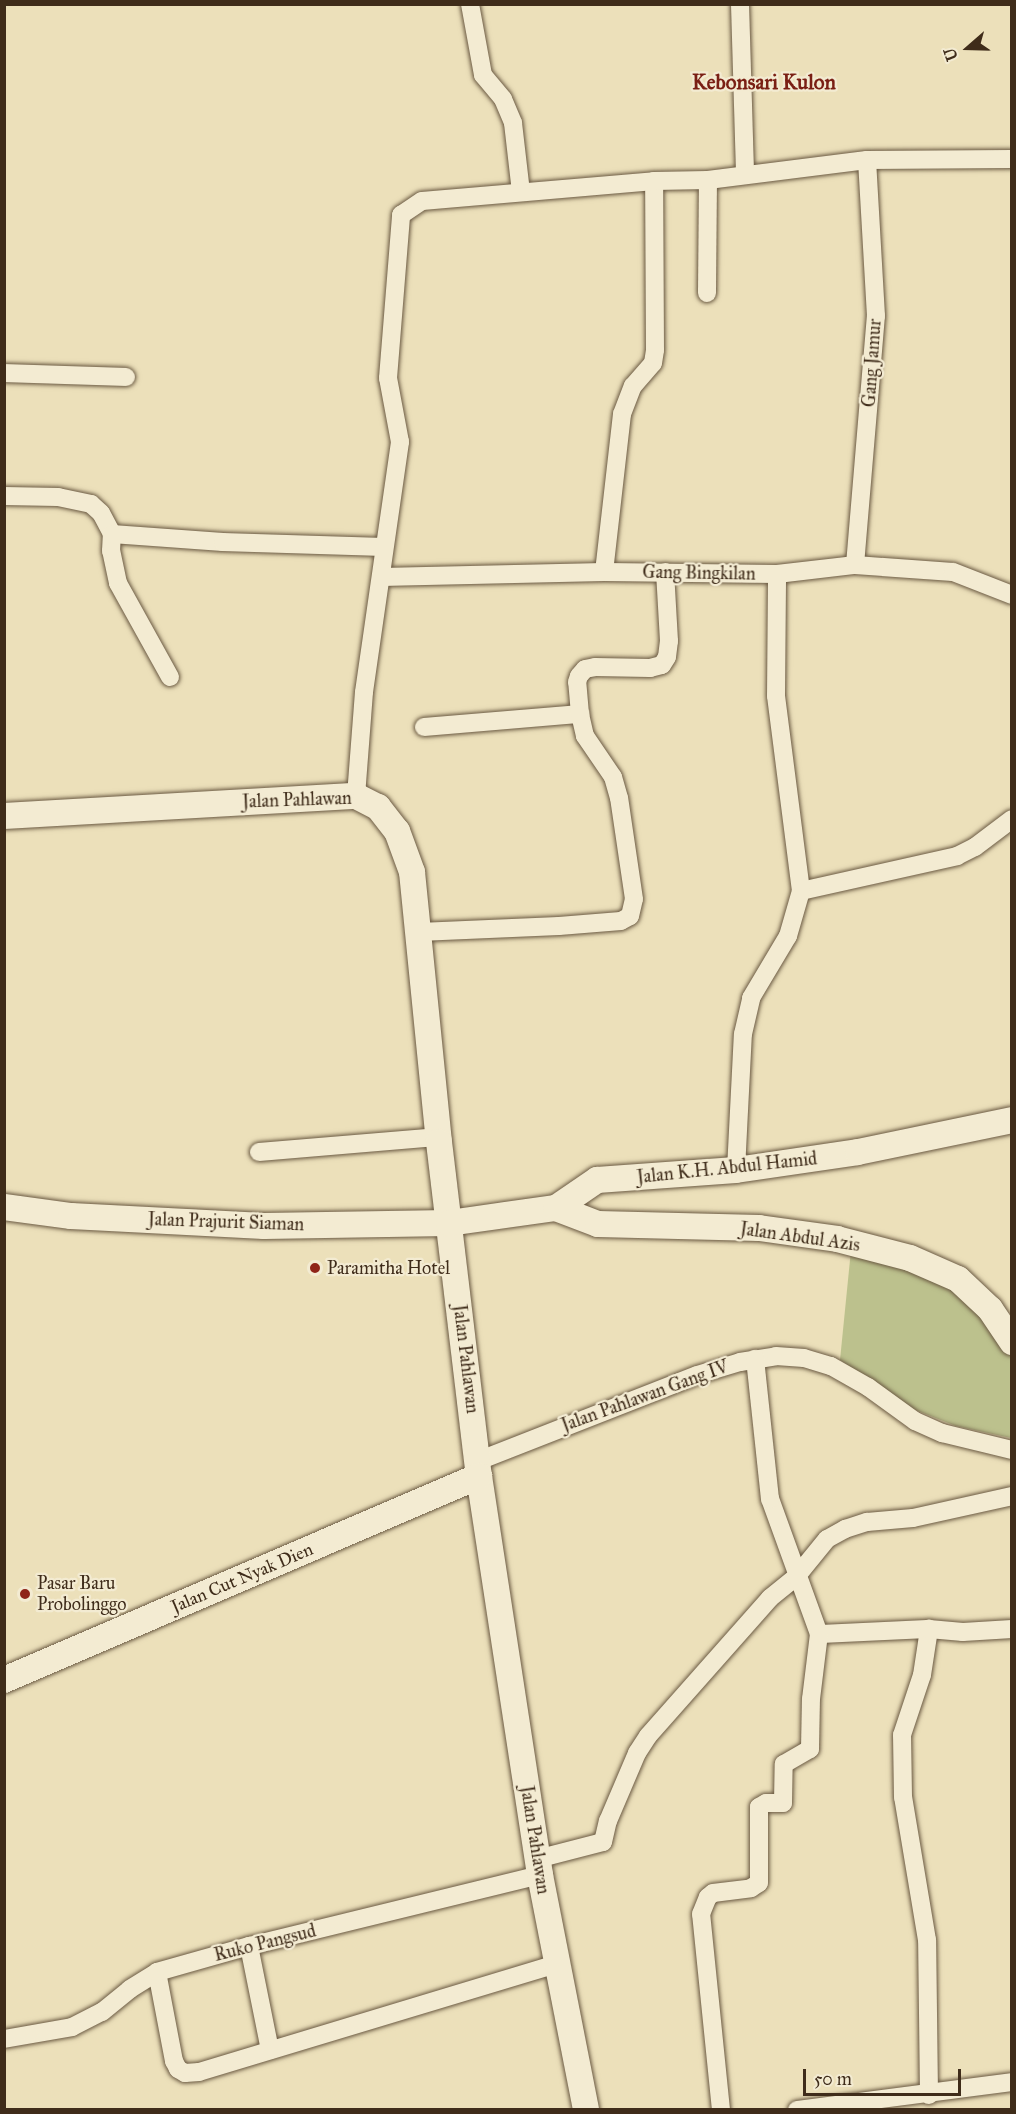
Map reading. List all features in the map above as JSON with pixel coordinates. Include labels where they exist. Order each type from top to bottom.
[{"type":"street","points":[[470,4],[483,75],[503,99],[513,123],[520,192]]},
{"type":"street","points":[[740,4],[745,175]]},
{"type":"street","points":[[356,796],[364,692],[400,442],[388,378],[401,215],[422,201],[654,181],[708,180],[867,160],[1011,159]]},
{"type":"street","name":"Gang Jamur","points":[[855,565],[876,316],[867,160]]},
{"type":"street","points":[[707,293],[708,180]]},
{"type":"street","points":[[604,572],[622,414],[633,386],[653,363],[655,350],[654,181]]},
{"type":"street","points":[[4,373],[126,377]]},
{"type":"street","points":[[4,496],[58,497],[91,504],[101,513],[112,534],[111,551],[118,583],[170,676]]},
{"type":"street","points":[[112,534],[224,542],[383,548]]},
{"type":"street","name":"Gang Bingkilan","points":[[381,577],[604,572],[777,574],[855,565],[952,572],[1011,595]]},
{"type":"street","points":[[419,932],[570,925],[621,921],[630,916],[634,899],[619,798],[609,770],[589,744],[580,714],[577,682],[585,669],[595,667],[650,668],[662,665],[667,657],[669,641],[665,572]]},
{"type":"street","points":[[736,1170],[743,1034],[751,998],[788,936],[801,891],[776,696],[777,574]]},
{"type":"street","points":[[424,727],[580,714]]},
{"type":"street","name":"Jalan Pahlawan","points":[[4,816],[356,796],[378,807],[397,831],[412,872],[439,1137],[479,1468],[538,1867],[586,2109]]},
{"type":"street","points":[[801,891],[957,856],[975,848],[1011,819]]},
{"type":"street","name":"Jalan K.H. Abdul Hamid","points":[[449,1223],[556,1208],[597,1180],[736,1170],[858,1152],[1011,1120]]},
{"type":"street","points":[[259,1152],[439,1137]]},
{"type":"street","name":"Jalan Prajurit Siaman","points":[[4,1207],[71,1216],[264,1226],[449,1223]]},
{"type":"street","name":"Jalan Abdul Azis","points":[[556,1208],[598,1224],[759,1228],[837,1239],[910,1258],[958,1279],[990,1309],[1011,1342]]},
{"type":"street","name":"Jalan Pahlawan Gang IV","points":[[479,1468],[697,1375],[755,1359],[790,1356],[816,1361],[868,1387],[929,1428],[961,1439],[1011,1450]]},
{"type":"street","points":[[721,2109],[701,1914],[708,1897],[713,1893],[751,1888],[759,1883],[759,1807],[766,1803],[783,1803],[784,1764],[810,1749],[812,1699],[819,1634],[796,1577],[767,1488],[755,1359]]},
{"type":"street","name":"Jalan Cut Nyak Dien","points":[[4,1680],[479,1468]]},
{"type":"street","points":[[796,1577],[827,1539],[845,1528],[867,1522],[913,1518],[1011,1496]]},
{"type":"street","name":"Ruko Pangsud","points":[[4,2039],[72,2027],[102,2012],[130,1989],[158,1972],[538,1867],[603,1842],[608,1821],[637,1753],[648,1736],[770,1598],[796,1577]]},
{"type":"street","points":[[819,1634],[929,1629],[963,1632],[1011,1629]]},
{"type":"street","points":[[929,1629],[922,1676],[904,1725],[902,1770],[903,1797],[927,1940],[929,2095]]},
{"type":"street","points":[[249,1946],[270,2050]]},
{"type":"street","points":[[158,1972],[174,2061],[185,2073],[199,2072],[556,1964]]},
{"type":"street","points":[[797,2109],[903,2103],[929,2095],[1011,2082]]},
{"type":"green space","points":[[851,1250],[957,1288],[989,1315],[1011,1355],[1011,1438],[956,1426],[913,1409],[840,1360]]},
{"type":"place","name":"Paramitha Hotel","points":[[315,1268]]},
{"type":"place","name":"Pasar Baru Probolinggo","points":[[25,1594]]},
{"type":"district","name":"Kebonsari Kulon","points":[[764,82]]}]
